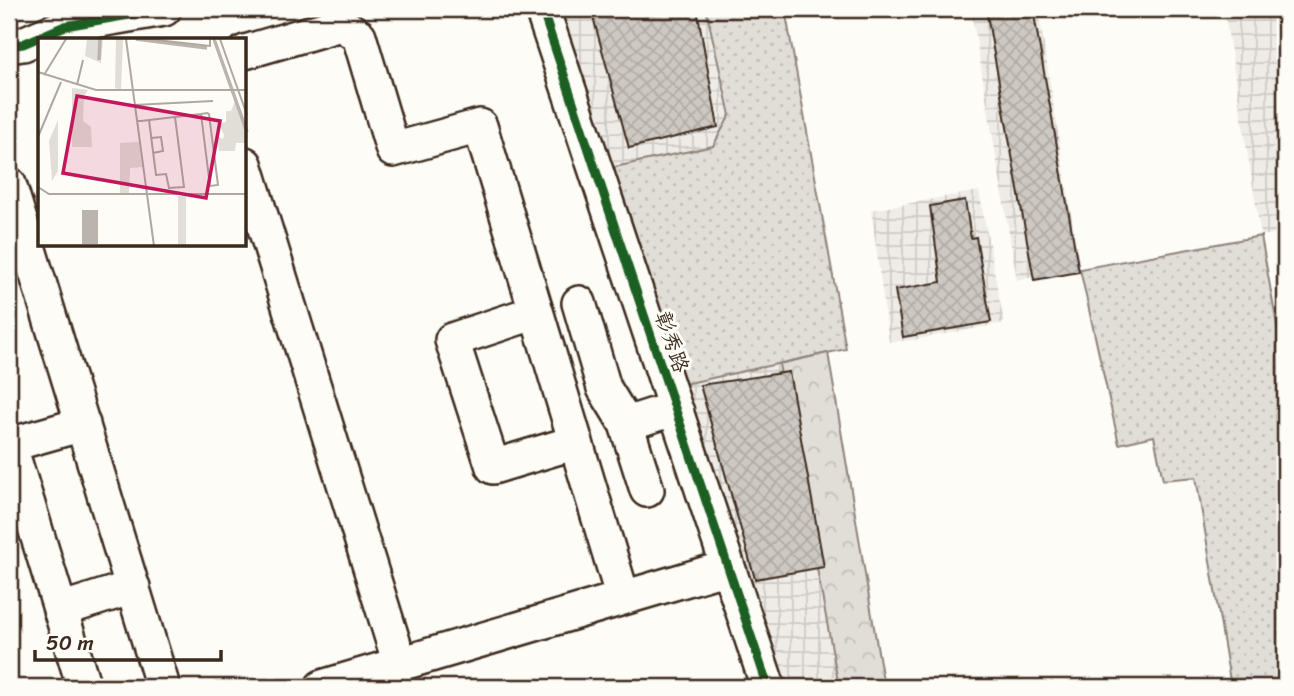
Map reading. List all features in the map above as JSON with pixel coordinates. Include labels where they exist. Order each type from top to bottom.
[{"type":"street","points":[[9,46],[23,44],[65,26],[164,9]]},
{"type":"street","name":"彰秀路","points":[[542,9],[768,687]]},
{"type":"street","points":[[247,51],[341,24],[359,36],[393,150],[480,126],[623,598]]},
{"type":"street","points":[[247,170],[400,664]]},
{"type":"street","points":[[9,184],[163,687]]},
{"type":"street","points":[[579,303],[604,388],[625,424],[647,490]]},
{"type":"street","points":[[536,312],[452,340],[494,467],[576,442]]},
{"type":"street","points":[[625,424],[677,412]]},
{"type":"street","points":[[83,424],[9,444],[83,687]]},
{"type":"street","points":[[321,687],[727,567]]},
{"type":"street","points":[[60,610],[132,587]]},
{"type":"shaded area","points":[[562,9],[706,9],[730,115],[713,146],[610,168]]},
{"type":"shaded area","points":[[971,9],[1038,9],[1080,269],[1017,280]]},
{"type":"shaded area","points":[[1224,9],[1285,9],[1285,232],[1261,236]]},
{"type":"shaded area","points":[[979,191],[1004,323],[889,342],[871,210]]},
{"type":"shaded area","points":[[779,364],[839,687],[771,687],[675,386]]},
{"type":"green space","points":[[706,9],[785,9],[846,349],[675,386],[610,168],[713,146],[730,115]]},
{"type":"green space","points":[[1261,236],[1285,370],[1285,687],[1231,687],[1196,477],[1163,480],[1154,436],[1119,444],[1080,269]]},
{"type":"green space","points":[[828,353],[884,687],[839,687],[779,364]]},
{"type":"building","points":[[638,9],[697,9],[718,127],[629,148],[593,17]]},
{"type":"building","points":[[986,9],[1033,9],[1079,272],[1034,280]]},
{"type":"building","points":[[965,200],[971,238],[976,237],[991,322],[903,337],[895,290],[941,282],[930,206]]},
{"type":"building","points":[[789,372],[824,567],[755,579],[700,385]]},
{"type":"cycle path","points":[[9,46],[23,44],[65,26],[164,9]]},
{"type":"cycle path","points":[[542,9],[768,687]]}]
